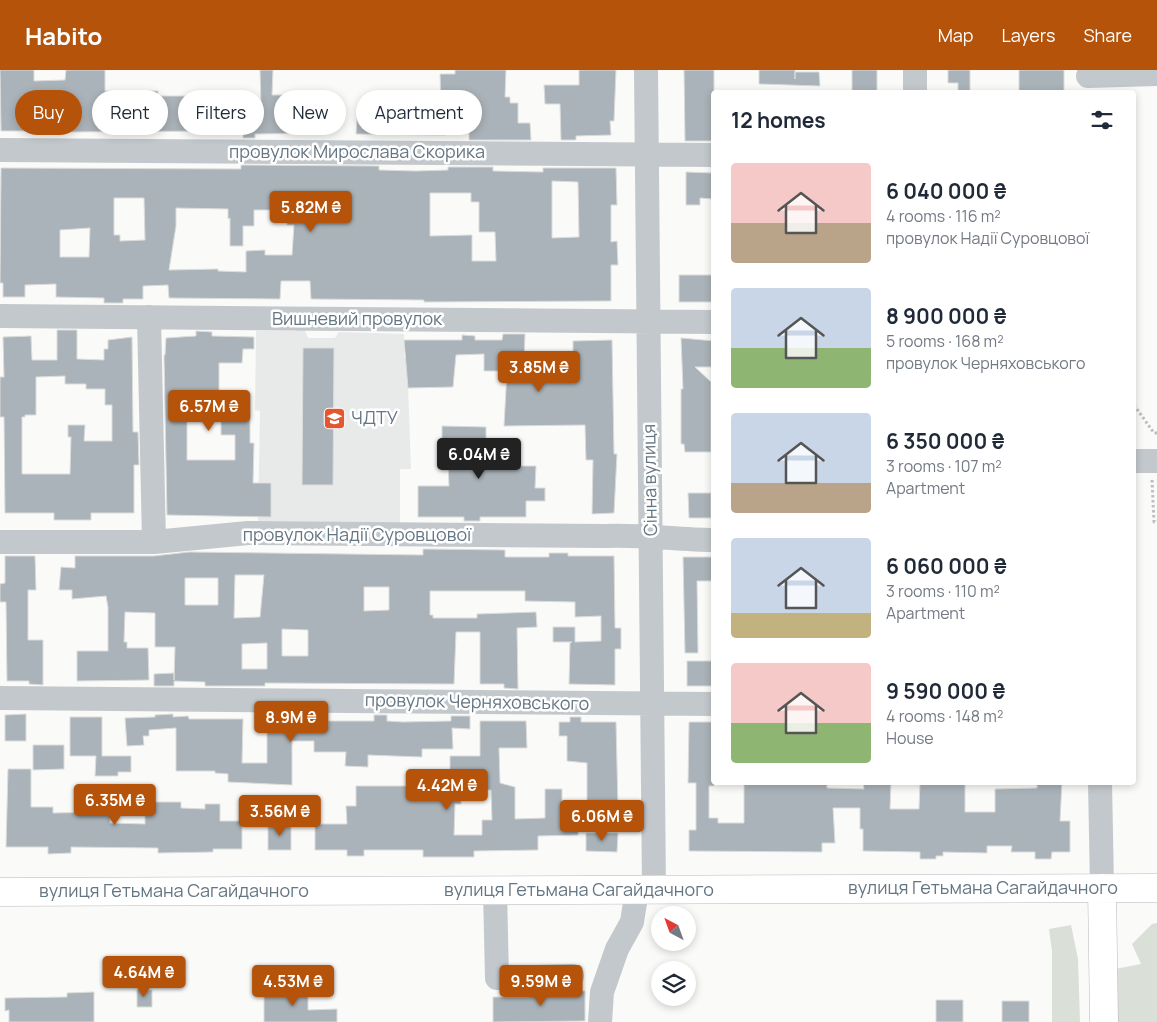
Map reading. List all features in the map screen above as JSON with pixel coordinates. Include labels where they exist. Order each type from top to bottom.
[{"type":"main road","points":[[1102,888],[1104,1022]]},
{"type":"main road","name":"вулиця Гетьмана Сагайдачного","points":[[0,892],[1157,888]]},
{"type":"street","name":"Сінна вулиця","points":[[600,1022],[602,992],[617,949],[632,922],[646,890],[652,704],[646,70]]},
{"type":"street","points":[[915,70],[915,90]]},
{"type":"street","points":[[1088,79],[1123,84],[1157,74]]},
{"type":"street","name":"провулок Мирослава Скорика","points":[[0,150],[711,155]]},
{"type":"street","name":"Вишневий провулок","points":[[0,316],[711,322]]},
{"type":"street","points":[[149,317],[154,542]]},
{"type":"street","name":"провулок Надії Суровцової","points":[[0,542],[154,542],[248,533],[651,535],[679,540],[711,540]]},
{"type":"street","name":"провулок Черняховського","points":[[0,698],[711,704]]},
{"type":"street","points":[[1100,785],[1102,888]]},
{"type":"street","points":[[495,890],[497,978],[572,976]]},
{"type":"path","points":[[1136,408],[1154,433],[1157,433]]},
{"type":"path","points":[[1147,461],[1154,522],[1157,521]]},
{"type":"shaded area","name":"ЧДТУ","points":[[304,328],[308,338],[335,338],[339,332],[404,334],[404,357],[407,358],[411,469],[400,469],[400,523],[258,521],[260,411],[255,410],[256,331],[296,331],[297,329]]},
{"type":"shaded area","points":[[1157,923],[1157,1022],[1113,1022],[1115,969],[1141,964],[1132,944],[1152,924]]},
{"type":"shaded area","points":[[1071,925],[1078,959],[1080,1022],[1052,1022],[1052,951],[1049,929]]},
{"type":"building","points":[[0,70],[34,70],[34,81],[65,80],[66,70],[105,70],[105,90],[92,90],[92,132],[82,132],[82,90],[15,90],[15,131],[1,131]]},
{"type":"building","points":[[260,70],[273,70],[274,134],[264,134],[264,90],[261,90]]},
{"type":"building","points":[[455,70],[506,70],[505,97],[510,97],[510,103],[518,103],[518,123],[530,123],[531,140],[469,140],[469,135],[482,135],[482,90],[440,90],[440,74],[455,74]]},
{"type":"building","points":[[579,70],[616,70],[614,121],[610,121],[611,135],[576,136],[576,140],[561,140],[560,104],[545,104],[544,85],[579,85]]},
{"type":"building","points":[[684,70],[714,70],[714,90],[711,90],[711,141],[685,141]]},
{"type":"building","points":[[759,70],[819,72],[820,86],[759,84]]},
{"type":"building","points":[[852,70],[877,70],[877,90],[852,90]]},
{"type":"building","points":[[948,70],[970,70],[970,90],[958,90],[958,83],[948,83]]},
{"type":"building","points":[[1019,70],[1064,70],[1064,90],[1019,90]]},
{"type":"building","points":[[168,96],[178,96],[178,131],[168,131]]},
{"type":"building","points":[[243,135],[255,135],[255,138],[243,138]]},
{"type":"building","points":[[241,165],[379,166],[379,170],[416,171],[448,170],[448,167],[493,167],[493,171],[543,172],[543,168],[616,168],[617,205],[611,205],[611,242],[617,241],[618,265],[611,265],[611,301],[424,302],[424,300],[311,299],[310,281],[281,281],[280,299],[169,298],[168,285],[143,286],[143,299],[123,299],[123,303],[104,303],[104,298],[56,297],[56,284],[25,285],[25,297],[3,297],[3,283],[0,283],[1,168],[241,169]],"holes":[[[552,181],[578,182],[579,237],[552,238]],[[430,193],[471,193],[471,202],[479,202],[479,232],[495,232],[496,261],[472,261],[472,235],[430,236]],[[114,198],[144,198],[145,240],[120,241],[120,235],[114,235]],[[176,208],[228,209],[228,219],[230,218],[230,246],[243,246],[243,226],[254,226],[254,210],[287,210],[287,225],[294,225],[292,255],[265,255],[265,250],[246,251],[246,272],[218,271],[218,269],[169,270],[176,226]],[[90,228],[89,257],[60,257],[60,230]]]},
{"type":"building","points":[[686,172],[711,173],[711,199],[700,198],[700,205],[686,205]]},
{"type":"building","points":[[679,275],[711,275],[711,302],[679,302]]},
{"type":"building","points":[[57,330],[77,330],[77,359],[104,360],[104,349],[108,349],[108,340],[132,337],[133,432],[138,432],[139,465],[134,465],[134,513],[91,513],[91,520],[54,520],[54,513],[5,513],[4,417],[0,417],[0,377],[4,377],[3,337],[31,336],[32,360],[57,360]],"holes":[[[65,376],[65,384],[86,384],[86,389],[105,389],[105,405],[112,405],[112,441],[84,441],[85,425],[68,425],[68,437],[71,437],[70,474],[22,474],[22,417],[25,417],[25,415],[36,415],[36,377]]]},
{"type":"building","points":[[196,331],[212,332],[212,336],[254,337],[254,349],[243,349],[242,363],[219,363],[219,392],[250,393],[250,443],[254,443],[253,483],[271,483],[271,517],[167,515],[164,355],[166,338],[196,336]],"holes":[[[214,415],[214,421],[221,421],[221,435],[235,435],[235,460],[187,460],[187,416]]]},
{"type":"building","points":[[503,334],[525,334],[524,362],[534,363],[573,361],[573,341],[612,340],[614,454],[617,454],[614,513],[592,514],[593,460],[586,460],[585,425],[504,426],[507,371],[484,371],[484,354],[456,355],[453,387],[408,388],[404,340],[462,340],[462,335],[475,336],[475,340],[502,340]]},
{"type":"building","points":[[681,338],[711,341],[711,367],[695,367],[711,382],[711,452],[685,452],[684,444],[681,444],[681,389],[683,389]]},
{"type":"building","points":[[303,348],[334,348],[333,485],[302,485]]},
{"type":"building","points":[[442,426],[486,427],[486,450],[512,449],[511,466],[536,466],[535,488],[545,488],[545,501],[526,501],[526,517],[480,517],[480,521],[464,521],[464,517],[418,517],[418,486],[449,486],[448,461],[442,461]]},
{"type":"building","points":[[688,493],[711,493],[711,518],[689,518]]},
{"type":"building","points":[[423,549],[505,550],[505,557],[549,557],[549,553],[568,553],[568,556],[614,556],[615,628],[621,628],[621,649],[615,649],[615,685],[569,684],[570,643],[572,642],[553,642],[553,627],[575,627],[575,642],[601,641],[601,616],[575,617],[575,602],[525,601],[525,591],[430,591],[430,615],[433,615],[433,618],[477,618],[477,614],[536,612],[537,627],[517,628],[518,689],[504,688],[504,684],[480,684],[480,632],[456,632],[454,684],[265,683],[265,686],[205,686],[205,682],[174,681],[174,686],[154,686],[154,674],[174,673],[174,680],[175,647],[155,647],[155,613],[125,612],[124,642],[127,642],[127,648],[148,648],[149,680],[77,681],[77,651],[108,651],[108,607],[106,596],[72,599],[72,590],[59,590],[61,567],[75,568],[75,556],[154,556],[189,552],[423,555]],"holes":[[[235,575],[264,575],[260,617],[234,618]],[[185,578],[218,578],[218,605],[185,605]],[[364,587],[389,587],[389,610],[364,611]],[[282,629],[308,630],[308,656],[282,656]],[[267,643],[267,669],[242,669],[242,644]]]},
{"type":"building","points":[[5,556],[35,556],[36,590],[28,590],[28,640],[43,640],[43,685],[29,684],[29,681],[7,681],[6,602],[0,602],[0,584],[5,583]]},
{"type":"building","points":[[683,557],[711,557],[711,581],[697,581],[698,653],[685,653]]},
{"type":"building","points":[[687,661],[711,661],[711,686],[687,686]]},
{"type":"building","points":[[26,714],[26,741],[5,741],[5,715]]},
{"type":"building","points":[[173,714],[173,717],[188,716],[189,719],[243,719],[242,763],[267,763],[267,720],[294,720],[293,727],[328,727],[328,721],[374,721],[374,715],[387,715],[387,721],[403,722],[451,721],[451,716],[470,716],[470,729],[452,728],[453,749],[422,749],[422,757],[368,755],[368,767],[345,766],[346,752],[314,752],[314,741],[292,741],[292,785],[228,782],[228,774],[215,773],[215,771],[176,771],[176,728],[149,730],[149,736],[143,736],[144,745],[127,746],[125,718]]},
{"type":"building","points":[[70,717],[102,717],[102,756],[131,756],[131,772],[118,772],[118,776],[95,776],[96,756],[70,756]]},
{"type":"building","points":[[570,717],[581,717],[581,722],[616,722],[618,809],[587,809],[587,763],[567,761],[567,736],[559,736],[559,722],[570,722]]},
{"type":"building","points":[[480,721],[526,721],[527,748],[499,748],[500,783],[515,787],[515,819],[545,818],[545,789],[562,789],[562,823],[579,822],[578,835],[538,836],[538,850],[474,851],[474,857],[423,857],[423,850],[364,850],[364,856],[347,856],[347,850],[315,850],[315,824],[347,824],[346,806],[356,806],[356,786],[421,786],[421,791],[461,789],[461,804],[455,804],[454,835],[482,835],[482,820],[492,820],[491,790],[486,790],[485,775],[450,775],[450,756],[480,756]]},
{"type":"building","points":[[689,722],[711,722],[711,785],[714,786],[709,786],[709,818],[718,818],[718,823],[744,823],[744,785],[827,785],[827,788],[864,789],[863,785],[891,785],[890,809],[919,809],[920,785],[965,785],[965,812],[995,812],[995,789],[1037,788],[1037,785],[1062,785],[1060,821],[1070,821],[1070,852],[1052,852],[1051,859],[1035,859],[1035,852],[1011,852],[1012,846],[987,846],[987,853],[943,852],[943,856],[936,856],[936,859],[920,859],[920,852],[863,851],[863,829],[860,829],[860,808],[833,808],[835,843],[822,843],[822,852],[689,851],[689,830],[696,830],[696,783],[688,783]]},
{"type":"building","points":[[33,745],[64,745],[64,769],[33,770]]},
{"type":"building","points":[[8,769],[31,769],[31,807],[53,807],[53,813],[110,812],[110,823],[145,824],[145,802],[181,802],[181,808],[205,809],[205,804],[220,804],[220,821],[242,821],[242,849],[213,849],[213,852],[158,853],[158,848],[71,847],[71,853],[48,854],[48,847],[6,847]]},
{"type":"building","points":[[268,824],[291,824],[291,850],[268,850]]},
{"type":"building","points":[[586,833],[618,833],[617,852],[586,851]]},
{"type":"building","points":[[308,988],[308,1010],[337,1009],[337,1022],[264,1022],[264,989]]},
{"type":"building","points":[[137,990],[152,990],[152,1007],[137,1007]]},
{"type":"building","points":[[529,991],[585,991],[585,1021],[493,1022],[493,997],[529,997]]},
{"type":"building","points":[[94,992],[94,1022],[9,1022],[9,1010],[5,1011],[5,998],[67,997],[67,993]]},
{"type":"building","points":[[936,1000],[963,1000],[963,1022],[936,1022]]},
{"type":"building","points":[[1002,1001],[1029,1001],[1029,1022],[1002,1022]]},
{"type":"place","name":"ЧДТУ","points":[[335,418]]}]
